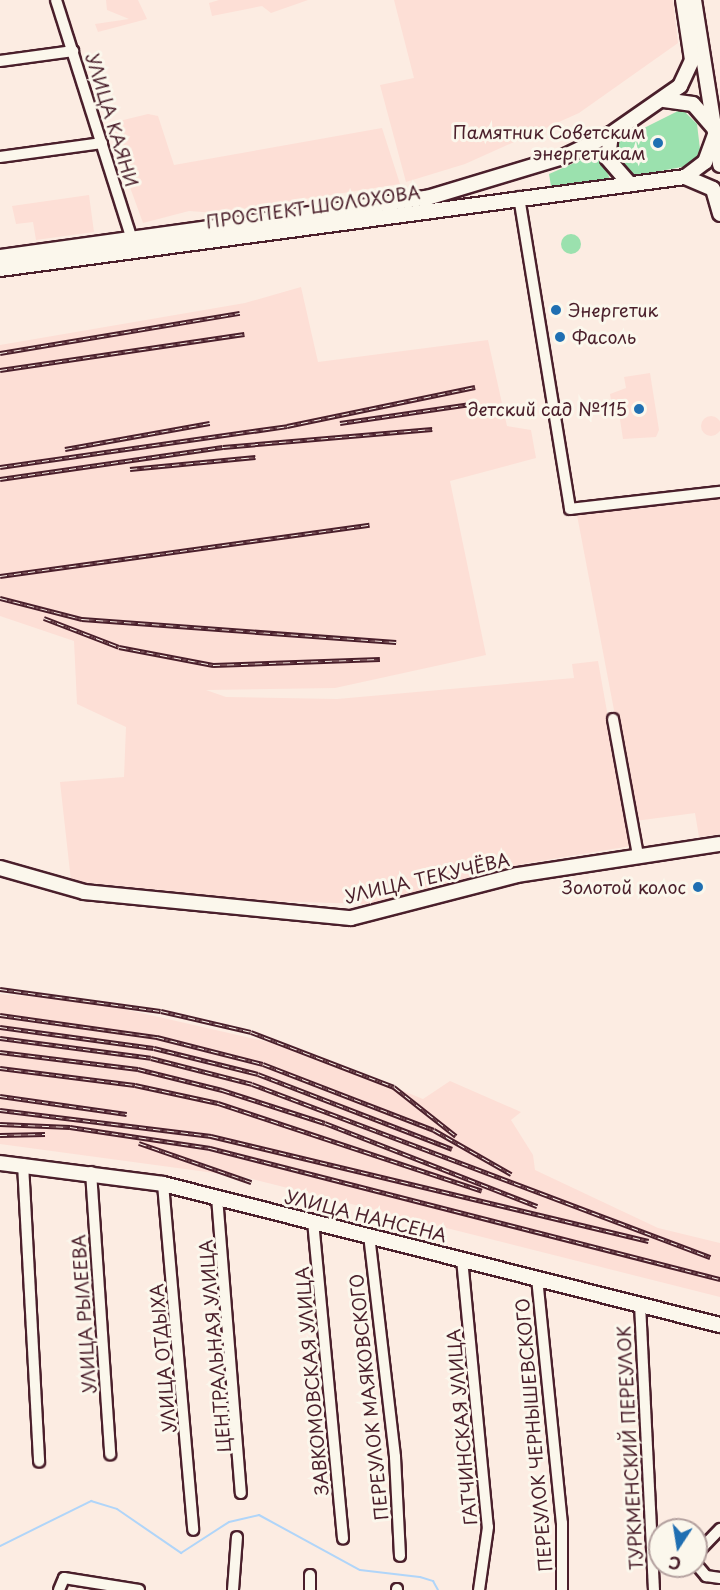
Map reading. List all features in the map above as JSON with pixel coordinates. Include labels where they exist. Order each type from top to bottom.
[{"type":"main road","points":[[683,0],[692,60],[684,81],[664,100],[611,134],[608,159],[630,184],[685,177],[703,165],[715,132]]},
{"type":"main road","points":[[694,0],[720,165]]},
{"type":"main road","points":[[664,100],[693,104],[715,132]]},
{"type":"main road","name":"ПРОСПЕКТ ШОЛОХОВА","points":[[0,269],[133,244],[460,191],[563,157],[611,134]]},
{"type":"main road","points":[[685,177],[713,189],[720,213]]},
{"type":"main road","name":"ПРОСПЕКТ ШОЛОХОВА","points":[[0,257],[133,244],[630,184]]},
{"type":"main road","name":"УЛИЦА ТЕКУЧЁВА","points":[[0,868],[84,892],[351,918],[517,875],[720,844]]},
{"type":"main road","name":"УЛИЦА НАНСЕНА","points":[[0,1163],[92,1172],[163,1184],[720,1325]]},
{"type":"street","name":"УЛИЦА КАЯНИ","points":[[56,0],[133,244]]},
{"type":"street","points":[[0,61],[73,51]]},
{"type":"street","points":[[0,157],[102,143]]},
{"type":"street","points":[[519,198],[570,509],[720,492]]},
{"type":"street","points":[[613,718],[638,855]]},
{"type":"street","points":[[23,1164],[39,1462]]},
{"type":"street","name":"УЛИЦА РЫЛЕЕВА","points":[[92,1172],[110,1454]]},
{"type":"street","name":"УЛИЦА ОТДЫХА","points":[[163,1184],[193,1530]]},
{"type":"street","name":"ЦЕНТРАЛЬНАЯ УЛИЦА","points":[[218,1197],[241,1493]]},
{"type":"street","name":"ЗАВКОМОВСКАЯ УЛИЦА","points":[[313,1221],[343,1539]]},
{"type":"street","name":"ПЕРЕУЛОК МАЯКОВСКОГО","points":[[369,1235],[395,1457],[400,1556]]},
{"type":"street","name":"ГАТЧИНСКАЯ УЛИЦА","points":[[462,1260],[488,1527],[479,1590]]},
{"type":"street","name":"ПЕРЕУЛОК ЧЕРНЫШЕВСКОГО","points":[[537,1278],[562,1523],[562,1590]]},
{"type":"street","name":"ТУРКМЕНСКИЙ ПЕРЕУЛОК","points":[[640,1304],[653,1518]]},
{"type":"street","points":[[708,1542],[720,1529]]},
{"type":"street","points":[[233,1590],[237,1537]]},
{"type":"street","points":[[310,1575],[310,1590]]},
{"type":"street","points":[[59,1585],[135,1585],[139,1590]]},
{"type":"shaded area","points":[[106,0],[138,0],[147,19],[98,32],[95,24],[129,19],[107,10]]},
{"type":"shaded area","points":[[219,0],[308,0],[271,13],[262,6],[212,16],[209,3]]},
{"type":"shaded area","points":[[394,0],[673,0],[678,43],[579,113],[465,164],[406,182],[380,85],[414,78]]},
{"type":"shaded area","points":[[148,114],[158,116],[174,165],[382,128],[400,184],[216,213],[189,211],[143,223],[107,124]]},
{"type":"shaded area","points":[[89,195],[94,232],[36,240],[33,222],[16,224],[12,206]]},
{"type":"shaded area","points":[[301,287],[318,362],[488,340],[507,426],[531,430],[536,458],[450,481],[486,655],[335,688],[206,690],[226,697],[337,699],[574,678],[572,664],[598,661],[631,846],[522,864],[367,904],[269,901],[71,881],[60,782],[124,777],[126,727],[77,704],[74,641],[0,616],[0,345],[245,303]]},
{"type":"shaded area","name":"детский сад №115","points":[[650,373],[659,430],[656,437],[623,439],[617,400],[611,400],[610,394],[626,388],[624,377]]},
{"type":"shaded area","points":[[711,416],[718,419],[721,426],[718,433],[711,436],[704,433],[701,426],[704,419]]},
{"type":"shaded area","points":[[720,497],[720,834],[699,837],[695,813],[635,821],[577,515]]},
{"type":"shaded area","points":[[0,994],[93,1002],[299,1049],[423,1099],[450,1081],[521,1112],[511,1120],[533,1155],[535,1170],[658,1228],[720,1243],[720,1297],[244,1177],[0,1144]]},
{"type":"green space","points":[[682,109],[697,124],[700,149],[693,165],[633,176],[616,167],[616,142]]},
{"type":"green space","points":[[599,152],[610,179],[551,186],[549,174]]},
{"type":"green space","points":[[571,234],[578,237],[581,244],[578,251],[571,254],[564,251],[561,244],[564,237]]},
{"type":"waterway","points":[[0,1546],[91,1501],[117,1509],[181,1553],[229,1522],[259,1515],[360,1570],[420,1577],[433,1581],[438,1590]]},
{"type":"railway","points":[[0,353],[240,313]]},
{"type":"railway","points":[[0,370],[244,334]]},
{"type":"railway","points":[[0,467],[287,426],[475,387]]},
{"type":"railway","points":[[340,423],[471,404]]},
{"type":"railway","points":[[65,449],[210,423]]},
{"type":"railway","points":[[0,479],[223,447],[432,429]]},
{"type":"railway","points":[[130,469],[255,457]]},
{"type":"railway","points":[[0,576],[369,525]]},
{"type":"railway","points":[[0,598],[82,619],[396,642]]},
{"type":"railway","points":[[44,618],[119,647],[213,665],[380,659]]},
{"type":"railway","points":[[0,989],[161,1011],[251,1032],[394,1087],[456,1136]]},
{"type":"railway","points":[[0,1015],[157,1037],[263,1064],[434,1130],[511,1174]]},
{"type":"railway","points":[[0,1027],[154,1048],[258,1074],[452,1149]]},
{"type":"railway","points":[[0,1038],[151,1058],[252,1084],[710,1257]]},
{"type":"railway","points":[[0,1052],[138,1069],[222,1090],[325,1123],[537,1206]]},
{"type":"railway","points":[[0,1068],[135,1085],[218,1103],[482,1191]]},
{"type":"railway","points":[[0,1096],[127,1114]]},
{"type":"railway","points":[[0,1110],[211,1136],[649,1241]]},
{"type":"railway","points":[[0,1124],[70,1127],[210,1148],[720,1279]]},
{"type":"railway","points":[[0,1135],[45,1134]]},
{"type":"railway","points":[[139,1143],[251,1182]]},
{"type":"place","name":"Памятник Советским энергетикам","points":[[658,143]]},
{"type":"place","name":"Энергетик","points":[[556,310]]},
{"type":"place","name":"Фасоль","points":[[560,337]]},
{"type":"place","name":"детский сад №115","points":[[639,409]]},
{"type":"place","name":"Золотой колос","points":[[698,887]]}]
